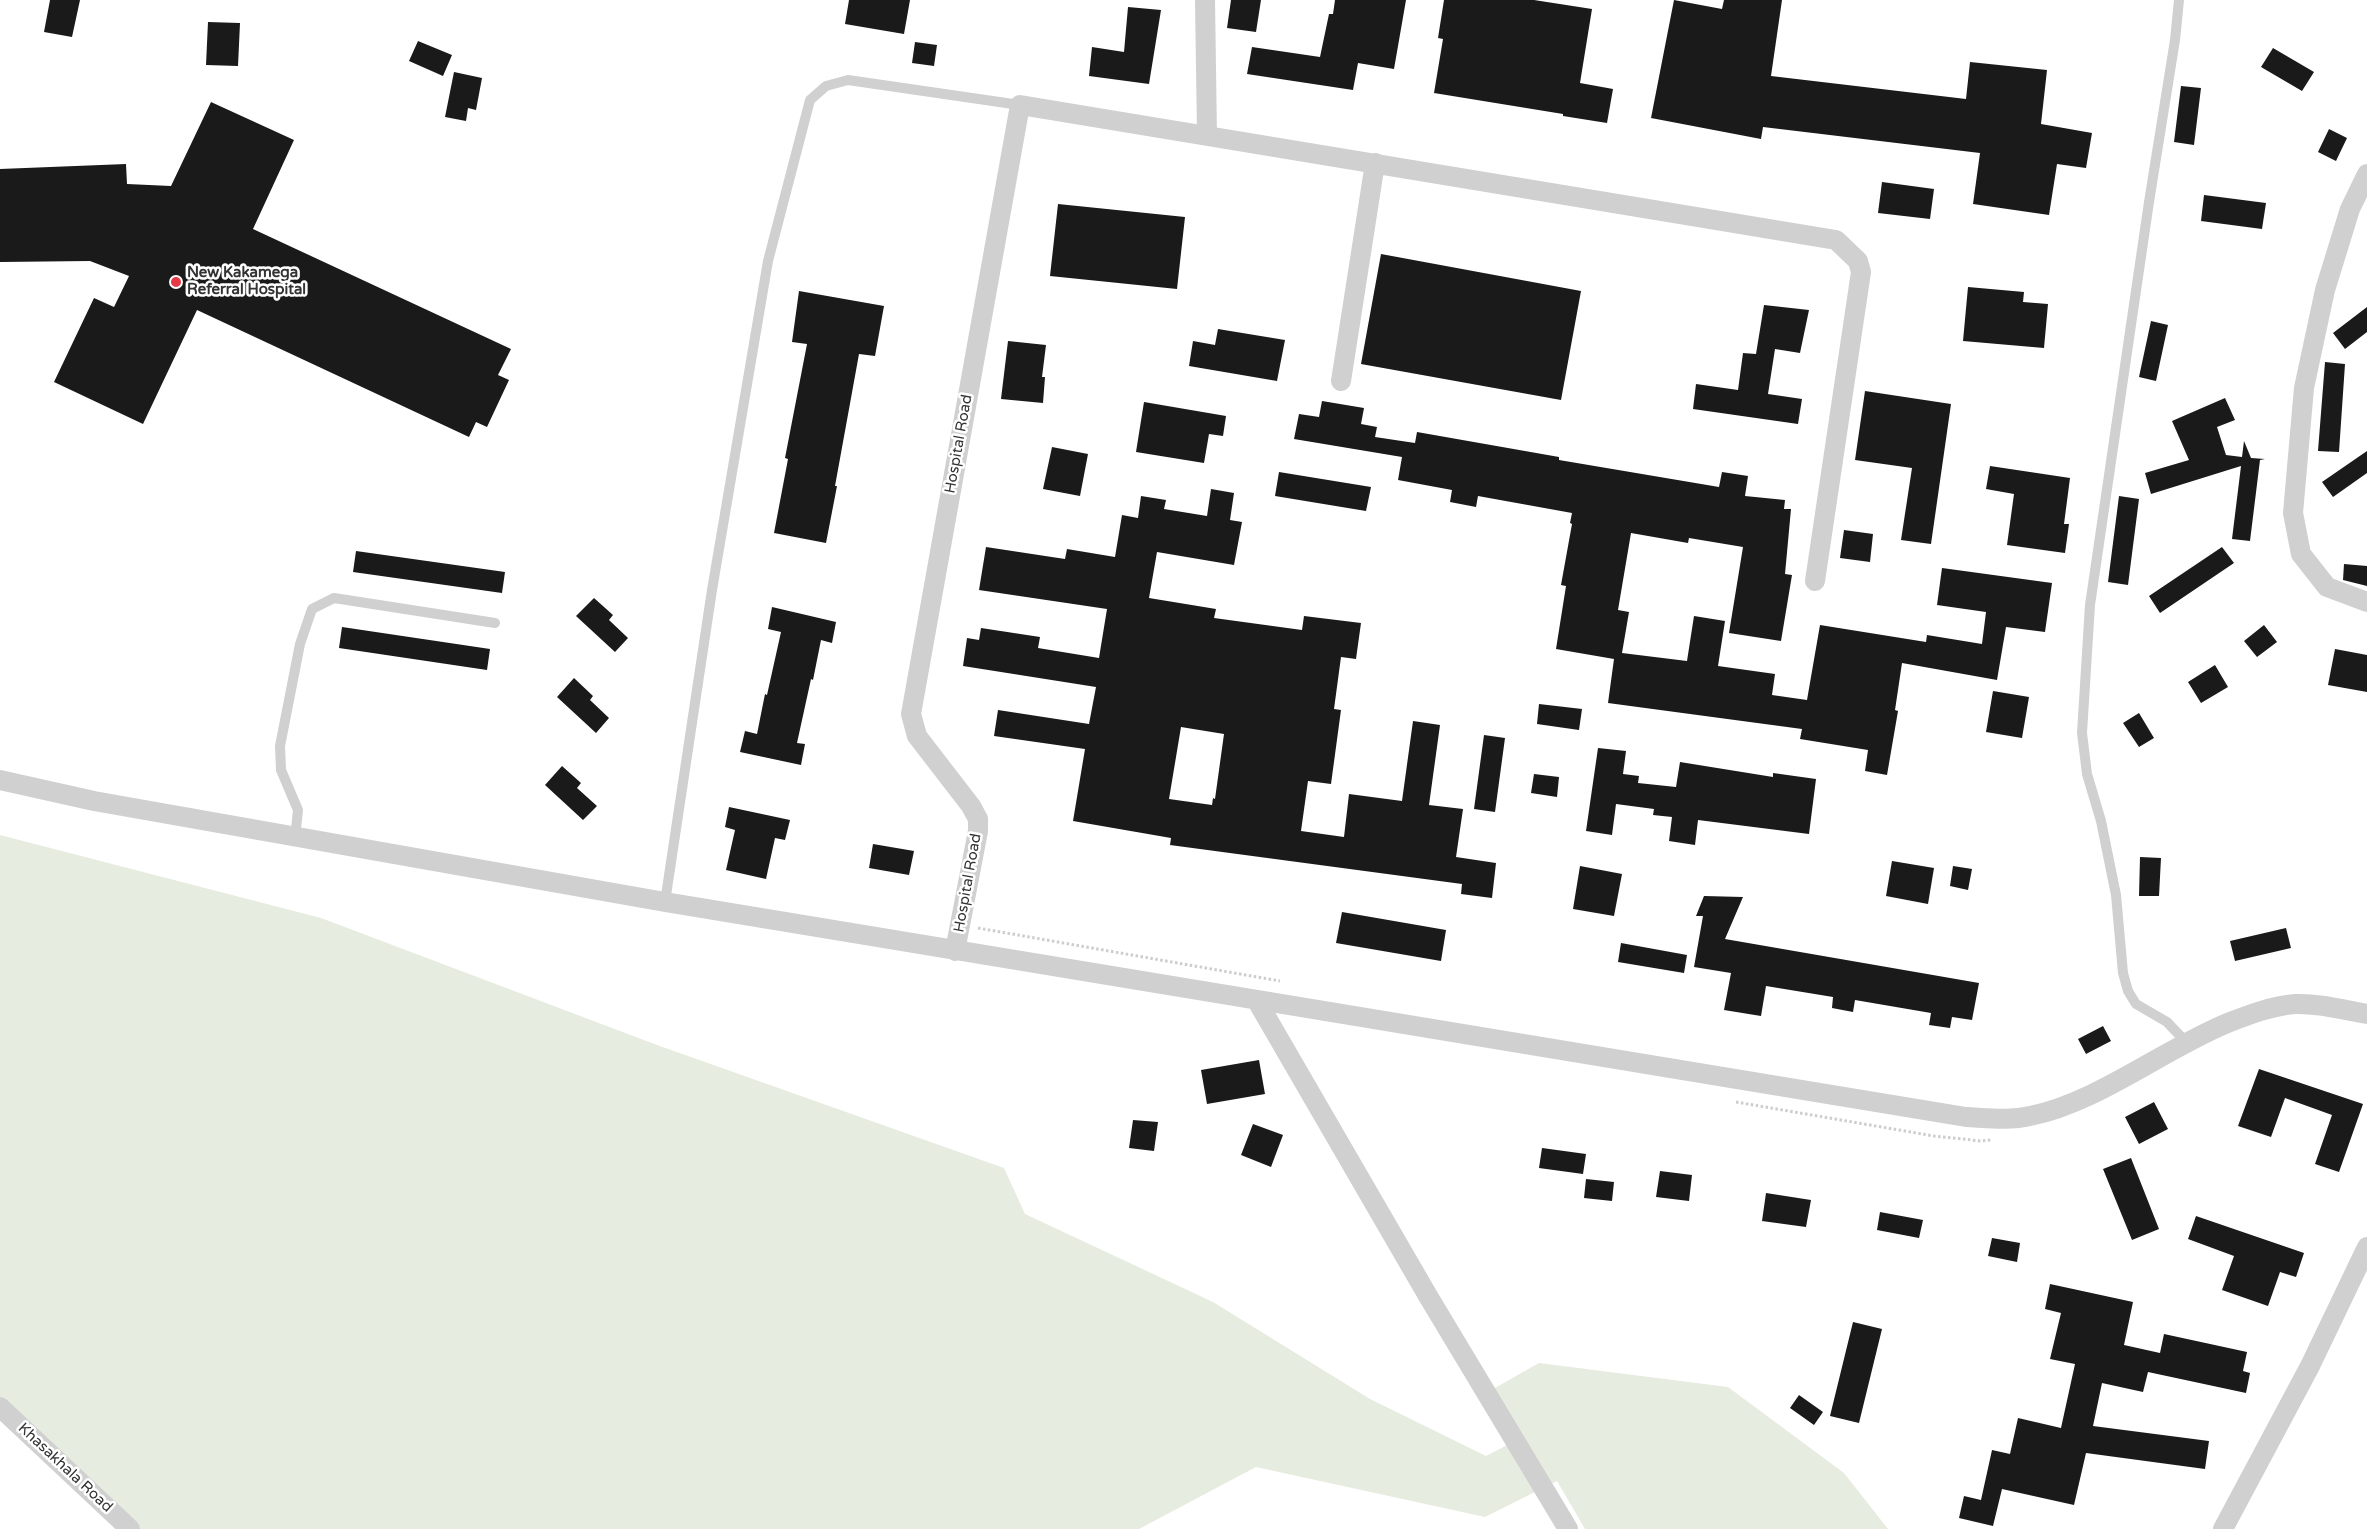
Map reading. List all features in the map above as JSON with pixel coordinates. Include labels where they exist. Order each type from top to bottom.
[{"type":"street","points":[[1205,0],[1207,135]]},
{"type":"street","points":[[1020,105],[1836,240],[1851,252],[1858,261],[1861,272],[1815,581]]},
{"type":"street","name":"Hospital Road","points":[[955,951],[978,831],[978,819],[971,806],[917,736],[911,714],[1020,105]]},
{"type":"street","points":[[1341,381],[1375,163]]},
{"type":"street","points":[[2367,174],[2350,209],[2324,290],[2304,388],[2293,513],[2301,554],[2327,587],[2367,602]]},
{"type":"street","points":[[0,780],[94,801],[295,838],[665,902],[1931,1112],[2009,1119],[2032,1116],[2079,1099],[2186,1042],[2259,1010],[2296,1004],[2332,1007],[2367,1014]]},
{"type":"street","points":[[1257,1001],[1428,1296],[1568,1529]]},
{"type":"street","points":[[2224,1529],[2310,1366],[2367,1247]]},
{"type":"street","name":"Khasakhala Road","points":[[0,1406],[130,1529]]},
{"type":"lane","points":[[2179,0],[2176,40],[2149,202],[2090,605],[2082,733],[2087,774],[2101,821],[2116,895],[2123,974],[2128,991],[2136,1004],[2167,1022],[2186,1042]]},
{"type":"lane","points":[[665,902],[712,590],[768,261],[810,100],[826,86],[848,80],[1020,105]]},
{"type":"lane","points":[[295,838],[298,810],[281,770],[280,746],[300,644],[312,608],[334,598],[495,623]]},
{"type":"path","points":[[960,925],[1284,982]]},
{"type":"shaded area","points":[[0,835],[321,918],[657,1045],[1004,1168],[1025,1214],[1213,1302],[1370,1399],[1486,1456],[1517,1440],[1486,1393],[1539,1363],[1728,1387],[1844,1473],[1888,1529],[1585,1529],[1557,1481],[1485,1517],[1256,1467],[1139,1529],[135,1529],[0,1407]]},
{"type":"building","points":[[50,0],[80,0],[72,37],[44,32]]},
{"type":"building","points":[[849,0],[910,0],[904,34],[845,24]]},
{"type":"building","points":[[1231,0],[1261,0],[1256,32],[1227,28]]},
{"type":"building","points":[[1335,0],[1406,0],[1394,69],[1358,63],[1353,90],[1247,74],[1252,47],[1320,57],[1329,14],[1333,14]]},
{"type":"building","points":[[1444,0],[1534,0],[1592,9],[1580,83],[1613,89],[1607,123],[1434,93],[1443,39],[1438,38]]},
{"type":"building","points":[[1674,0],[1722,9],[1724,0],[1782,0],[1771,76],[1966,99],[1970,62],[2047,70],[2041,124],[2092,133],[2086,168],[2057,164],[2049,215],[1973,204],[1980,153],[1763,127],[1761,139],[1651,118]]},
{"type":"building","points":[[1128,7],[1161,10],[1149,84],[1089,76],[1092,47],[1124,52]]},
{"type":"building","points":[[208,22],[240,23],[238,66],[206,65]]},
{"type":"building","points":[[418,41],[452,55],[443,76],[409,61]]},
{"type":"building","points":[[915,42],[937,45],[934,66],[912,63]]},
{"type":"building","points":[[2273,48],[2314,72],[2302,91],[2261,67]]},
{"type":"building","points":[[454,72],[482,78],[476,110],[468,108],[466,121],[445,117]]},
{"type":"building","points":[[2181,86],[2201,88],[2194,145],[2174,142]]},
{"type":"building","points":[[211,102],[294,140],[253,229],[511,349],[498,375],[509,380],[487,427],[476,422],[469,437],[197,310],[143,424],[54,382],[94,298],[114,307],[129,276],[90,261],[0,262],[0,169],[126,164],[127,184],[171,186]]},
{"type":"building","points":[[2329,129],[2347,138],[2336,161],[2318,152]]},
{"type":"building","points":[[1882,182],[1934,189],[1930,219],[1878,213]]},
{"type":"building","points":[[2204,195],[2266,203],[2262,229],[2201,221]]},
{"type":"building","points":[[1058,204],[1185,217],[1177,289],[1050,276]]},
{"type":"building","points":[[1381,254],[1581,291],[1561,400],[1361,364]]},
{"type":"building","points":[[1968,287],[2024,292],[2023,302],[2048,304],[2044,348],[1963,341]]},
{"type":"building","points":[[799,291],[884,306],[875,356],[859,354],[826,543],[774,533],[788,459],[785,458],[807,344],[792,342]]},
{"type":"building","points":[[1764,305],[1809,310],[1800,353],[1775,349],[1768,394],[1802,399],[1798,424],[1693,409],[1696,384],[1738,390],[1743,353],[1756,354]]},
{"type":"building","points":[[2367,307],[2367,332],[2345,349],[2333,333]]},
{"type":"building","points":[[2151,321],[2168,325],[2156,381],[2139,377]]},
{"type":"building","points":[[1218,329],[1285,340],[1277,381],[1189,366],[1193,341],[1215,345]]},
{"type":"building","points":[[1008,341],[1046,345],[1042,377],[1045,377],[1043,403],[1001,399]]},
{"type":"building","points":[[2325,362],[2345,364],[2339,452],[2318,451]]},
{"type":"building","points":[[1865,391],[1951,404],[1931,544],[1901,540],[1912,468],[1855,460]]},
{"type":"building","points":[[2225,398],[2235,420],[2217,427],[2226,455],[2242,457],[2244,441],[2251,458],[2265,459],[2260,460],[2250,541],[2232,539],[2241,466],[2151,494],[2145,473],[2189,460],[2172,421]]},
{"type":"building","points":[[1322,401],[1364,408],[1361,424],[1377,427],[1375,437],[1415,443],[1417,432],[1559,457],[1559,460],[1719,487],[1722,472],[1748,476],[1745,496],[1785,500],[1784,509],[1791,509],[1785,574],[1792,575],[1781,641],[1729,633],[1743,547],[1689,538],[1688,543],[1631,533],[1618,610],[1629,612],[1622,653],[1687,661],[1694,616],[1725,621],[1718,666],[1775,674],[1772,695],[1807,700],[1820,625],[1926,642],[1927,635],[1982,644],[1986,612],[1937,605],[1942,568],[2052,583],[2045,632],[2006,627],[1997,680],[1902,663],[1895,710],[1898,711],[1887,775],[1865,771],[1868,750],[1800,739],[1802,729],[1608,703],[1614,659],[1556,649],[1566,586],[1561,585],[1572,524],[1570,523],[1572,513],[1478,496],[1476,507],[1450,502],[1452,490],[1398,480],[1402,457],[1294,439],[1299,414],[1319,417]]},
{"type":"building","points":[[1144,402],[1226,416],[1223,436],[1209,434],[1204,463],[1136,452]]},
{"type":"building","points":[[1052,447],[1088,454],[1080,496],[1043,489]]},
{"type":"building","points":[[2367,451],[2367,473],[2333,497],[2322,482]]},
{"type":"building","points":[[1990,466],[2070,478],[2064,524],[2069,524],[2065,553],[2007,545],[2014,494],[1986,489]]},
{"type":"building","points":[[1279,472],[1371,487],[1366,511],[1275,496]]},
{"type":"building","points":[[1211,489],[1234,493],[1230,520],[1242,522],[1234,565],[1157,552],[1149,598],[1216,609],[1214,618],[1302,630],[1304,616],[1361,623],[1356,659],[1341,657],[1334,709],[1341,710],[1331,784],[1308,781],[1301,831],[1344,837],[1349,794],[1402,801],[1413,721],[1440,725],[1429,805],[1463,809],[1456,857],[1496,863],[1492,898],[1461,894],[1462,884],[1170,845],[1171,838],[1073,821],[1085,749],[994,736],[998,710],[1089,724],[1096,687],[963,666],[967,638],[979,640],[981,628],[1040,637],[1038,648],[1099,658],[1107,609],[979,590],[986,547],[1065,559],[1067,549],[1115,557],[1122,515],[1138,518],[1141,496],[1166,500],[1164,509],[1207,516]],"holes":[[[1181,727],[1224,734],[1215,799],[1213,798],[1212,805],[1169,799]]]},
{"type":"building","points":[[2119,496],[2139,499],[2128,585],[2108,582]]},
{"type":"building","points":[[1844,530],[1873,534],[1870,562],[1840,558]]},
{"type":"building","points":[[2222,547],[2234,563],[2160,613],[2149,596]]},
{"type":"building","points":[[356,551],[505,572],[502,593],[353,572]]},
{"type":"building","points":[[2344,564],[2367,566],[2367,586],[2343,580]]},
{"type":"building","points":[[594,598],[613,615],[609,620],[628,638],[615,652],[576,616]]},
{"type":"building","points":[[772,607],[836,622],[832,643],[821,640],[813,680],[811,679],[797,743],[805,744],[801,765],[740,752],[745,731],[757,734],[781,632],[768,629]]},
{"type":"building","points":[[2264,625],[2277,642],[2257,657],[2244,641]]},
{"type":"building","points":[[342,627],[490,649],[487,670],[339,648]]},
{"type":"building","points":[[2335,649],[2367,655],[2367,692],[2328,685]]},
{"type":"building","points":[[2215,665],[2228,687],[2201,703],[2188,682]]},
{"type":"building","points":[[574,678],[593,696],[590,700],[609,718],[596,733],[557,697]]},
{"type":"building","points":[[1993,691],[2029,697],[2022,738],[1986,732]]},
{"type":"building","points":[[1539,704],[1582,709],[1579,730],[1537,724]]},
{"type":"building","points":[[2139,713],[2154,738],[2139,747],[2123,723]]},
{"type":"building","points":[[1484,735],[1505,738],[1495,812],[1474,809]]},
{"type":"building","points":[[1598,748],[1626,751],[1623,774],[1639,776],[1638,783],[1676,787],[1680,762],[1773,777],[1773,773],[1816,779],[1809,834],[1698,820],[1695,845],[1669,841],[1672,817],[1653,815],[1654,809],[1616,804],[1612,835],[1586,831]]},
{"type":"building","points":[[562,766],[581,783],[577,788],[597,806],[583,820],[545,785]]},
{"type":"building","points":[[1534,774],[1559,777],[1557,797],[1531,793]]},
{"type":"building","points":[[729,807],[790,820],[785,840],[775,838],[766,879],[726,870],[735,830],[725,827]]},
{"type":"building","points":[[873,844],[914,851],[909,875],[869,868]]},
{"type":"building","points":[[2140,857],[2161,858],[2159,896],[2139,896]]},
{"type":"building","points":[[1892,861],[1934,868],[1928,904],[1886,896]]},
{"type":"building","points":[[1580,866],[1622,874],[1614,916],[1573,909]]},
{"type":"building","points":[[1953,866],[1972,869],[1968,890],[1950,886]]},
{"type":"building","points":[[1704,896],[1743,897],[1725,939],[1979,983],[1972,1020],[1952,1017],[1950,1028],[1929,1025],[1931,1013],[1855,1000],[1853,1012],[1832,1008],[1833,997],[1766,986],[1761,1016],[1724,1010],[1731,973],[1694,967],[1703,916],[1696,916]]},
{"type":"building","points":[[1342,912],[1446,930],[1441,961],[1336,943]]},
{"type":"building","points":[[2286,928],[2291,948],[2235,961],[2230,941]]},
{"type":"building","points":[[1621,943],[1687,955],[1684,973],[1618,962]]},
{"type":"building","points":[[2103,1026],[2111,1041],[2086,1054],[2078,1039]]},
{"type":"building","points":[[1259,1060],[1265,1094],[1207,1104],[1201,1070]]},
{"type":"building","points":[[2259,1069],[2363,1104],[2339,1172],[2315,1164],[2332,1115],[2285,1098],[2271,1137],[2238,1126]]},
{"type":"building","points":[[2154,1102],[2168,1129],[2139,1144],[2125,1117]]},
{"type":"building","points":[[1133,1120],[1158,1122],[1154,1151],[1129,1148]]},
{"type":"building","points":[[1253,1124],[1283,1135],[1271,1167],[1241,1155]]},
{"type":"building","points":[[1542,1148],[1586,1154],[1583,1174],[1539,1168]]},
{"type":"building","points":[[2131,1158],[2159,1229],[2132,1240],[2103,1169]]},
{"type":"building","points":[[1660,1171],[1692,1175],[1689,1201],[1656,1197]]},
{"type":"building","points":[[1586,1179],[1614,1182],[1612,1201],[1584,1198]]},
{"type":"building","points":[[1766,1193],[1811,1200],[1806,1227],[1762,1221]]},
{"type":"building","points":[[1880,1212],[1923,1220],[1919,1238],[1877,1230]]},
{"type":"building","points":[[2196,1216],[2304,1253],[2296,1277],[2280,1272],[2268,1306],[2222,1290],[2234,1256],[2188,1239]]},
{"type":"building","points":[[1992,1238],[2020,1243],[2017,1262],[1988,1256]]},
{"type":"building","points":[[2050,1284],[2133,1302],[2124,1345],[2160,1353],[2164,1334],[2247,1352],[2243,1371],[2250,1373],[2246,1393],[2148,1372],[2143,1392],[2102,1383],[2093,1426],[2209,1441],[2205,1469],[2086,1453],[2074,1505],[2002,1489],[1993,1526],[1959,1518],[1964,1496],[1981,1500],[1992,1450],[2010,1454],[2018,1418],[2061,1428],[2075,1364],[2050,1359],[2061,1313],[2045,1309]]},
{"type":"building","points":[[1853,1322],[1882,1329],[1859,1423],[1830,1416]]},
{"type":"building","points":[[1799,1395],[1823,1412],[1814,1425],[1790,1408]]},
{"type":"place","name":"New Kakamega Referral Hospital","points":[[176,282]]}]
